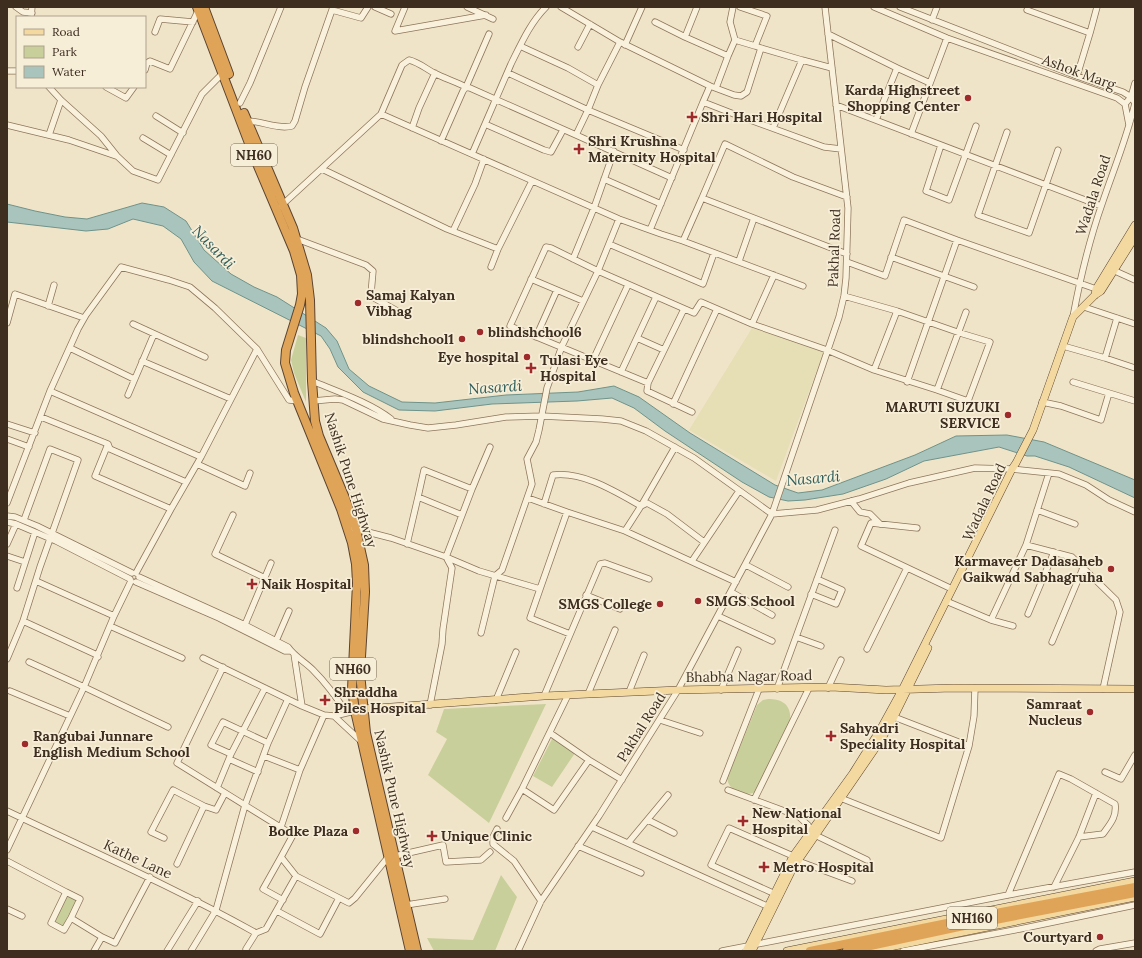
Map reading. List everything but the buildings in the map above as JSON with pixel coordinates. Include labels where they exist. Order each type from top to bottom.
[{"type":"highway","name":"Nashik Pune Highway","points":[[200,8],[240,102],[244,121]]},
{"type":"highway","name":"Nashik Pune Highway","points":[[200,8],[223,73],[281,207],[297,239],[307,275],[310,300],[312,381],[315,421],[319,436],[345,498],[352,529],[364,565],[365,592],[360,673],[366,733],[392,856],[417,951]]},
{"type":"highway","name":"Nashik Pune Highway","points":[[281,207],[301,275],[302,294],[286,350],[285,363],[296,397]]},
{"type":"highway","name":"NH60","points":[[296,397],[341,509],[352,529],[352,543],[356,564],[357,583],[351,712],[362,742],[392,856],[410,951]]},
{"type":"highway","name":"NH160","points":[[810,951],[988,914],[1135,887]]},
{"type":"highway","name":"NH160","points":[[848,951],[959,927],[1135,893]]},
{"type":"main road","points":[[1097,292],[1135,225]]},
{"type":"main road","points":[[1014,467],[1033,430],[1073,317],[1084,307],[1114,271],[1133,246],[1135,237]]},
{"type":"main road","name":"Wadala Road","points":[[948,602],[952,589],[1014,467]]},
{"type":"main road","name":"Wadala Road","points":[[750,948],[773,893],[813,833],[881,740],[894,717],[905,689],[1014,467]]},
{"type":"main road","name":"Bhabha Nagar Road","points":[[363,709],[544,696],[678,690],[809,688],[886,690],[975,688],[1135,689]]},
{"type":"main road","name":"Wadala Road","points":[[839,798],[905,689]]},
{"type":"main road","name":"Wadala Road","points":[[750,948],[793,868],[796,858]]},
{"type":"main road","points":[[787,951],[1135,881]]},
{"type":"main road","points":[[870,951],[1135,897]]},
{"type":"street","points":[[16,7],[23,12],[32,12]]},
{"type":"street","points":[[240,102],[250,83],[281,7]]},
{"type":"street","points":[[244,121],[283,127],[292,126],[333,8],[361,18],[368,7]]},
{"type":"street","points":[[376,7],[391,14]]},
{"type":"street","points":[[406,7],[395,32],[486,15]]},
{"type":"street","points":[[467,7],[493,19]]},
{"type":"street","points":[[472,154],[520,46],[534,21],[546,7]]},
{"type":"street","points":[[561,7],[622,44],[710,86],[734,95],[741,96],[747,92],[761,48]]},
{"type":"street","points":[[576,135],[598,85],[642,7]]},
{"type":"street","points":[[685,37],[697,7]]},
{"type":"street","points":[[716,88],[735,40],[730,22],[733,7]]},
{"type":"street","points":[[740,7],[767,16],[755,46]]},
{"type":"street","name":"Pakhal Road","points":[[518,951],[541,901],[592,826],[660,720],[746,565],[773,511],[839,317],[844,296],[847,262],[848,208],[825,7]]},
{"type":"street","name":"Ashok Marg","points":[[874,7],[947,38],[1117,98],[1125,104],[1129,128]]},
{"type":"street","name":"Ashok Marg","points":[[900,7],[1077,76],[1123,92],[1131,97],[1135,103]]},
{"type":"street","points":[[932,20],[937,7]]},
{"type":"street","points":[[1077,76],[1097,7]]},
{"type":"street","points":[[146,66],[147,63],[150,61],[170,70],[200,8]]},
{"type":"street","points":[[1027,10],[1090,33]]},
{"type":"street","points":[[155,32],[160,19],[193,22]]},
{"type":"street","points":[[655,22],[728,56]]},
{"type":"street","points":[[578,47],[590,24]]},
{"type":"street","points":[[441,141],[489,34]]},
{"type":"street","points":[[828,34],[930,83]]},
{"type":"street","points":[[911,134],[947,38]]},
{"type":"street","points":[[735,40],[832,68]]},
{"type":"street","points":[[520,46],[568,68],[598,85]]},
{"type":"street","points":[[281,207],[381,114],[402,65],[409,60],[466,87],[672,178]]},
{"type":"street","points":[[773,128],[802,60]]},
{"type":"street","points":[[876,120],[897,68]]},
{"type":"street","points":[[50,88],[101,136],[117,156],[133,171],[158,180],[202,94],[223,73]]},
{"type":"street","points":[[412,128],[419,108],[435,73]]},
{"type":"street","points":[[508,73],[588,110],[684,150]]},
{"type":"street","points":[[1125,104],[1131,97],[1135,83]]},
{"type":"street","points":[[650,230],[710,86]]},
{"type":"street","points":[[108,88],[126,98],[133,88]]},
{"type":"street","points":[[49,135],[61,100]]},
{"type":"street","points":[[703,102],[824,147],[841,149]]},
{"type":"street","points":[[1125,104],[1135,103],[1129,128]]},
{"type":"street","points":[[836,106],[1101,206]]},
{"type":"street","points":[[381,114],[619,219],[683,241],[802,286]]},
{"type":"street","points":[[156,116],[183,133]]},
{"type":"street","points":[[486,124],[551,152],[563,130]]},
{"type":"street","points":[[7,125],[69,140],[117,156]]},
{"type":"street","points":[[941,146],[926,191],[949,200],[976,126]]},
{"type":"street","name":"Wadala Road","points":[[1073,317],[1079,282],[1101,206],[1129,128]]},
{"type":"street","points":[[1007,132],[978,215],[1029,233],[1058,150]]},
{"type":"street","points":[[143,138],[171,155]]},
{"type":"street","points":[[683,241],[725,144],[793,177],[847,197]]},
{"type":"street","points":[[573,259],[594,208],[614,152]]},
{"type":"street","points":[[453,231],[475,184],[484,159]]},
{"type":"street","points":[[322,169],[453,231],[498,249]]},
{"type":"street","points":[[604,179],[661,204]]},
{"type":"street","points":[[491,267],[498,249],[532,181]]},
{"type":"street","points":[[702,198],[847,254]]},
{"type":"street","points":[[739,262],[754,218]]},
{"type":"street","points":[[481,633],[495,576],[502,570],[532,484],[527,458],[536,442],[547,388],[562,346],[598,272],[619,219]]},
{"type":"street","points":[[847,262],[885,276],[904,220],[1079,282],[1097,292]]},
{"type":"street","points":[[297,239],[366,265],[374,271],[371,294],[374,298],[403,314]]},
{"type":"street","points":[[907,382],[957,240]]},
{"type":"street","points":[[609,244],[703,284],[714,253]]},
{"type":"street","points":[[648,383],[562,346],[510,326],[546,247],[598,272],[694,314],[701,302],[752,324],[827,350],[874,370],[968,401],[990,342],[897,311],[844,296]]},
{"type":"street","points":[[891,257],[974,287]]},
{"type":"street","points":[[7,503],[50,391],[84,318],[121,267],[190,287],[215,308],[257,349],[288,400],[296,397]]},
{"type":"street","points":[[1114,271],[1135,280]]},
{"type":"street","points":[[752,324],[774,275]]},
{"type":"street","points":[[531,279],[583,301]]},
{"type":"street","points":[[48,306],[54,285]]},
{"type":"street","points":[[593,360],[628,285]]},
{"type":"street","points":[[536,337],[557,290]]},
{"type":"street","points":[[7,323],[15,294],[84,318]]},
{"type":"street","points":[[621,372],[656,297]]},
{"type":"street","points":[[1084,307],[1135,324]]},
{"type":"street","points":[[684,309],[648,383],[647,391],[692,412]]},
{"type":"street","points":[[674,404],[717,309]]},
{"type":"street","points":[[874,370],[897,311]]},
{"type":"street","points":[[938,390],[960,333],[966,312]]},
{"type":"street","points":[[1105,358],[1117,318]]},
{"type":"street","points":[[133,324],[205,357]]},
{"type":"street","points":[[128,394],[154,334]]},
{"type":"street","points":[[637,338],[664,350]]},
{"type":"street","points":[[1063,346],[1135,368]]},
{"type":"street","points":[[70,348],[134,379]]},
{"type":"street","points":[[7,850],[84,687],[114,616],[171,509],[201,457],[257,349]]},
{"type":"street","points":[[142,361],[231,400]]},
{"type":"street","points":[[312,381],[344,394],[384,414],[394,422]]},
{"type":"street","points":[[1073,382],[1135,401]]},
{"type":"street","points":[[50,391],[201,457]]},
{"type":"street","points":[[1042,402],[1061,406],[1101,420],[1109,393]]},
{"type":"street","points":[[313,401],[335,399],[342,400],[383,419],[420,427],[436,428],[542,413],[620,422],[646,431],[675,446],[739,491],[773,511],[817,510],[909,483],[975,468],[1014,467],[1059,474],[1086,485],[1109,500],[1135,512]]},
{"type":"street","points":[[41,417],[108,444],[110,449],[186,482]]},
{"type":"street","points":[[7,424],[34,433]]},
{"type":"street","points":[[7,439],[29,447]]},
{"type":"street","points":[[108,444],[96,476],[171,509]]},
{"type":"street","points":[[430,705],[442,644],[452,568],[446,557],[490,446]]},
{"type":"street","points":[[625,531],[675,446]]},
{"type":"street","points":[[8,655],[23,621],[78,460],[75,457],[50,448],[24,520]]},
{"type":"street","points":[[197,464],[245,486],[250,473]]},
{"type":"street","points":[[407,544],[424,470],[472,489]]},
{"type":"street","points":[[991,620],[1026,545],[1049,472]]},
{"type":"street","points":[[544,504],[554,475],[564,474],[604,486],[640,506]]},
{"type":"street","points":[[692,561],[739,491]]},
{"type":"street","points":[[418,497],[462,515]]},
{"type":"street","points":[[528,498],[625,531],[736,582]]},
{"type":"street","points":[[851,501],[860,512],[870,514],[880,524]]},
{"type":"street","points":[[640,506],[647,503],[667,514],[704,542]]},
{"type":"street","points":[[1037,510],[1075,524]]},
{"type":"street","points":[[567,512],[530,618],[570,634]]},
{"type":"street","points":[[233,515],[215,554],[265,578]]},
{"type":"street","points":[[7,516],[24,520],[52,536],[165,592],[288,647],[292,653],[313,670],[351,712]]},
{"type":"street","points":[[7,522],[35,532],[52,536]]},
{"type":"street","points":[[917,528],[871,523],[861,546],[952,589]]},
{"type":"street","points":[[7,544],[16,524]]},
{"type":"street","points":[[352,529],[391,538],[446,557],[479,571],[540,589]]},
{"type":"street","points":[[777,689],[835,530]]},
{"type":"street","points":[[17,588],[35,532]]},
{"type":"street","points":[[1026,545],[1072,556],[1116,600],[1120,612],[1103,688]]},
{"type":"street","points":[[1028,614],[1054,552]]},
{"type":"street","points":[[7,556],[25,562]]},
{"type":"street","points":[[244,627],[271,563]]},
{"type":"street","points":[[544,696],[600,564],[605,563],[649,579]]},
{"type":"street","points":[[746,565],[788,587]]},
{"type":"street","points":[[867,649],[907,568]]},
{"type":"street","points":[[1052,642],[1083,568]]},
{"type":"street","points":[[811,594],[836,604],[842,590],[817,579]]},
{"type":"street","points":[[36,581],[114,616]]},
{"type":"street","points":[[731,592],[772,615]]},
{"type":"street","points":[[586,595],[620,609]]},
{"type":"street","points":[[948,602],[991,620],[1013,626]]},
{"type":"street","points":[[276,641],[289,611]]},
{"type":"street","points":[[718,616],[772,641]]},
{"type":"street","points":[[23,621],[98,656]]},
{"type":"street","points":[[110,626],[182,658]]},
{"type":"street","points":[[244,627],[285,651],[292,653]]},
{"type":"street","points":[[588,694],[616,630]]},
{"type":"street","points":[[796,637],[821,646]]},
{"type":"street","points":[[721,690],[738,650]]},
{"type":"street","points":[[496,700],[516,652]]},
{"type":"street","points":[[292,653],[302,706]]},
{"type":"street","points":[[629,692],[644,655]]},
{"type":"street","points":[[203,658],[302,706],[324,715],[334,716],[363,709]]},
{"type":"street","points":[[828,688],[841,660]]},
{"type":"street","points":[[29,662],[168,728]]},
{"type":"street","points":[[223,667],[177,763],[293,835],[263,889],[283,900]]},
{"type":"street","points":[[217,788],[242,731],[265,688]]},
{"type":"street","points":[[754,800],[809,688]]},
{"type":"street","points":[[839,798],[941,838],[969,746],[974,716],[975,688]]},
{"type":"street","points":[[723,781],[759,689]]},
{"type":"street","points":[[10,691],[70,716]]},
{"type":"street","points":[[506,818],[522,789],[568,695]]},
{"type":"street","points":[[191,951],[216,910],[245,805],[268,743],[288,699]]},
{"type":"street","points":[[281,827],[300,770],[324,715]]},
{"type":"street","points":[[334,716],[362,742]]},
{"type":"street","points":[[894,717],[969,746]]},
{"type":"street","points":[[660,720],[700,733]]},
{"type":"street","points":[[258,772],[211,745],[223,722],[268,743]]},
{"type":"street","points":[[550,733],[589,760],[622,780]]},
{"type":"street","points":[[1105,772],[1121,779],[1135,755]]},
{"type":"street","points":[[264,756],[300,770]]},
{"type":"street","points":[[522,789],[554,810],[589,760]]},
{"type":"street","points":[[1008,895],[1058,774],[1071,779],[1115,804],[1116,811],[1114,818],[1103,834],[1079,837]]},
{"type":"street","points":[[164,838],[151,832],[173,790],[204,806],[216,810],[225,793]]},
{"type":"street","points":[[728,790],[798,816],[808,825],[813,833],[867,860]]},
{"type":"street","points":[[1054,886],[1079,837],[1096,793]]},
{"type":"street","points":[[628,843],[668,795]]},
{"type":"street","points":[[178,864],[204,806]]},
{"type":"street","name":"Kathe Lane","points":[[7,811],[150,877],[216,910],[256,933]]},
{"type":"street","points":[[648,820],[674,833]]},
{"type":"street","points":[[592,826],[767,906]]},
{"type":"street","points":[[773,893],[710,865],[729,828],[852,881]]},
{"type":"street","points":[[497,829],[493,838],[493,844],[514,861],[541,901]]},
{"type":"street","points":[[281,858],[296,876],[349,903],[352,902],[392,856],[443,845],[446,862],[481,860],[490,852]]},
{"type":"street","points":[[578,846],[641,873]]},
{"type":"street","points":[[7,861],[80,899],[64,930],[51,924],[66,892]]},
{"type":"street","points":[[722,951],[750,948],[1008,895],[1135,872]]},
{"type":"street","points":[[247,950],[256,933],[266,929],[296,876]]},
{"type":"street","points":[[71,918],[102,937],[115,943],[150,877]]},
{"type":"street","points":[[277,911],[320,934],[339,898]]},
{"type":"street","points":[[406,906],[445,899]]},
{"type":"street","points":[[167,951],[198,901]]},
{"type":"street","points":[[903,951],[926,949],[1135,905]]},
{"type":"street","points":[[7,909],[22,916]]},
{"type":"street","points":[[94,951],[102,937]]},
{"type":"street","points":[[1096,951],[1100,949],[1135,944]]},
{"type":"shaded area","points":[[752,328],[824,351],[776,481],[689,430]]},
{"type":"green space","points":[[298,335],[306,338],[306,402],[294,373],[291,360]]},
{"type":"green space","points":[[763,700],[778,700],[788,707],[790,711],[790,722],[756,792],[742,794],[731,787],[727,779],[757,705]]},
{"type":"green space","points":[[546,704],[489,823],[428,775],[447,739],[436,732],[444,709]]},
{"type":"green space","points":[[553,737],[575,753],[552,787],[533,776]]},
{"type":"green space","points":[[501,875],[517,897],[495,951],[434,951],[427,938],[473,940]]},
{"type":"green space","points":[[67,896],[76,900],[63,926],[54,922]]},
{"type":"water","points":[[142,203],[164,207],[186,221],[204,250],[231,274],[254,287],[277,297],[326,328],[337,341],[349,369],[369,386],[402,402],[435,403],[506,395],[578,392],[614,386],[639,397],[690,433],[775,485],[798,493],[822,490],[915,455],[956,436],[1007,435],[1044,442],[1135,480],[1135,498],[1069,467],[1035,456],[1027,456],[999,447],[924,461],[886,479],[843,494],[788,501],[769,497],[742,482],[665,431],[634,408],[612,398],[577,401],[492,404],[435,411],[399,410],[363,392],[338,367],[330,349],[321,336],[212,281],[194,262],[181,239],[163,226],[133,219],[108,229],[86,231],[7,222],[7,204],[65,217],[87,219]]},
{"type":"place","name":"Karda Highstreet Shopping Center","points":[[968,98]]},
{"type":"place","name":"Shri Hari Hospital","points":[[692,117]]},
{"type":"place","name":"Shri Krushna Maternity Hospital","points":[[579,149]]},
{"type":"place","name":"Samaj Kalyan Vibhag","points":[[358,303]]},
{"type":"place","name":"blindshchool6","points":[[480,332]]},
{"type":"place","name":"blindshchool1","points":[[462,339]]},
{"type":"place","name":"Eye hospital","points":[[527,357]]},
{"type":"place","name":"Tulasi Eye Hospital","points":[[531,368]]},
{"type":"place","name":"MARUTI SUZUKI SERVICE","points":[[1008,415]]},
{"type":"place","name":"Karmaveer Dadasaheb Gaikwad Sabhagruha","points":[[1111,569]]},
{"type":"place","name":"Naik Hospital","points":[[252,584]]},
{"type":"place","name":"SMGS School","points":[[698,601]]},
{"type":"place","name":"SMGS College","points":[[660,604]]},
{"type":"place","name":"Shraddha Piles Hospital","points":[[325,700]]},
{"type":"place","name":"Samraat Nucleus","points":[[1090,712]]},
{"type":"place","name":"Sahyadri Speciality Hospital","points":[[831,736]]},
{"type":"place","name":"Rangubai Junnare English Medium School","points":[[25,744]]},
{"type":"place","name":"New National Hospital","points":[[743,821]]},
{"type":"place","name":"Bodke Plaza","points":[[356,831]]},
{"type":"place","name":"Unique Clinic","points":[[432,836]]},
{"type":"place","name":"Metro Hospital","points":[[764,867]]},
{"type":"place","name":"Courtyard","points":[[1100,937]]},
{"type":"water label","name":"Nasardi","points":[[214,247]]},
{"type":"water label","name":"Nasardi","points":[[495,387]]},
{"type":"water label","name":"Nasardi","points":[[813,478]]}]
